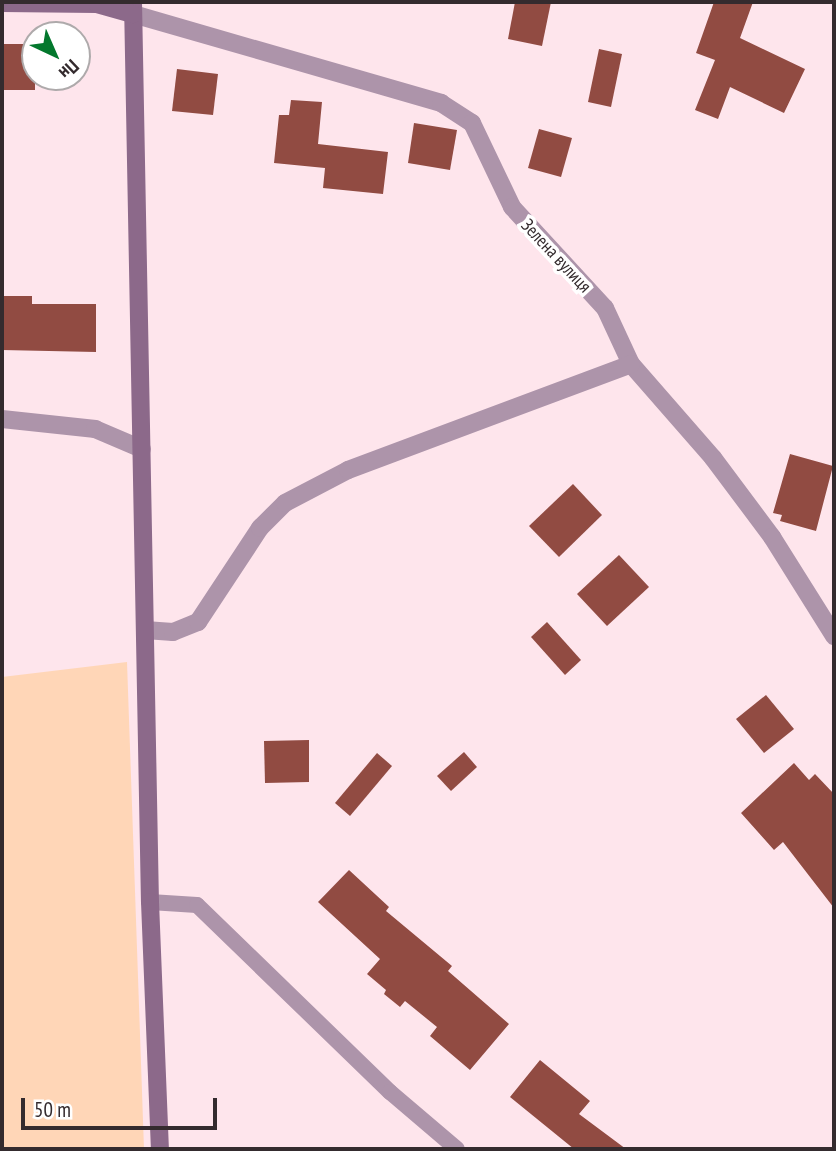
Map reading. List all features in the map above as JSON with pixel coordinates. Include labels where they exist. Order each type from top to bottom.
[{"type":"street","points":[[2,3],[97,4],[133,8],[150,902],[160,1149]]},
{"type":"street","name":"Зелена вулиця","points":[[133,8],[440,103],[460,113],[480,137],[512,207],[605,307],[631,364],[713,458],[765,527],[834,636]]},
{"type":"street","points":[[145,630],[173,632],[198,622],[260,528],[285,503],[348,470],[631,364]]},
{"type":"street","points":[[2,419],[95,429],[142,449]]},
{"type":"lane","points":[[150,902],[197,905],[390,1092],[457,1149]]},
{"type":"shaded area","points":[[127,662],[144,1149],[2,1149],[2,677]]},
{"type":"building","points":[[515,2],[551,2],[542,46],[508,39]]},
{"type":"building","points":[[714,2],[753,2],[740,38],[805,69],[784,113],[730,87],[718,119],[695,110],[715,60],[696,53]]},
{"type":"building","points":[[2,44],[21,44],[21,90],[2,90]]},
{"type":"building","points":[[599,49],[622,54],[611,107],[588,102]]},
{"type":"building","points":[[177,69],[218,74],[213,115],[172,111]]},
{"type":"building","points":[[291,100],[322,102],[318,144],[388,152],[383,194],[323,188],[325,168],[274,163],[279,115],[289,115]]},
{"type":"building","points":[[414,123],[457,130],[450,170],[408,163]]},
{"type":"building","points":[[539,129],[572,138],[561,177],[528,168]]},
{"type":"building","points":[[2,296],[32,296],[32,304],[96,304],[96,352],[2,350]]},
{"type":"building","points":[[790,454],[833,466],[816,531],[780,521],[782,515],[773,513]]},
{"type":"building","points":[[573,484],[602,515],[559,557],[529,526]]},
{"type":"building","points":[[619,555],[649,587],[607,626],[577,594]]},
{"type":"building","points":[[547,622],[581,660],[565,675],[531,637]]},
{"type":"building","points":[[766,695],[794,729],[764,753],[736,719]]},
{"type":"building","points":[[309,740],[309,782],[265,783],[264,741]]},
{"type":"building","points":[[464,752],[477,767],[451,791],[437,776]]},
{"type":"building","points":[[377,753],[392,766],[350,816],[335,803]]},
{"type":"building","points":[[794,763],[809,780],[815,774],[834,794],[834,908],[783,842],[774,850],[741,813]]},
{"type":"building","points":[[349,870],[389,907],[386,911],[452,966],[448,971],[509,1024],[470,1070],[430,1036],[437,1027],[405,1001],[400,1007],[384,994],[386,990],[367,974],[380,959],[318,902]]},
{"type":"building","points":[[540,1060],[590,1101],[579,1114],[626,1149],[574,1149],[510,1097]]}]
